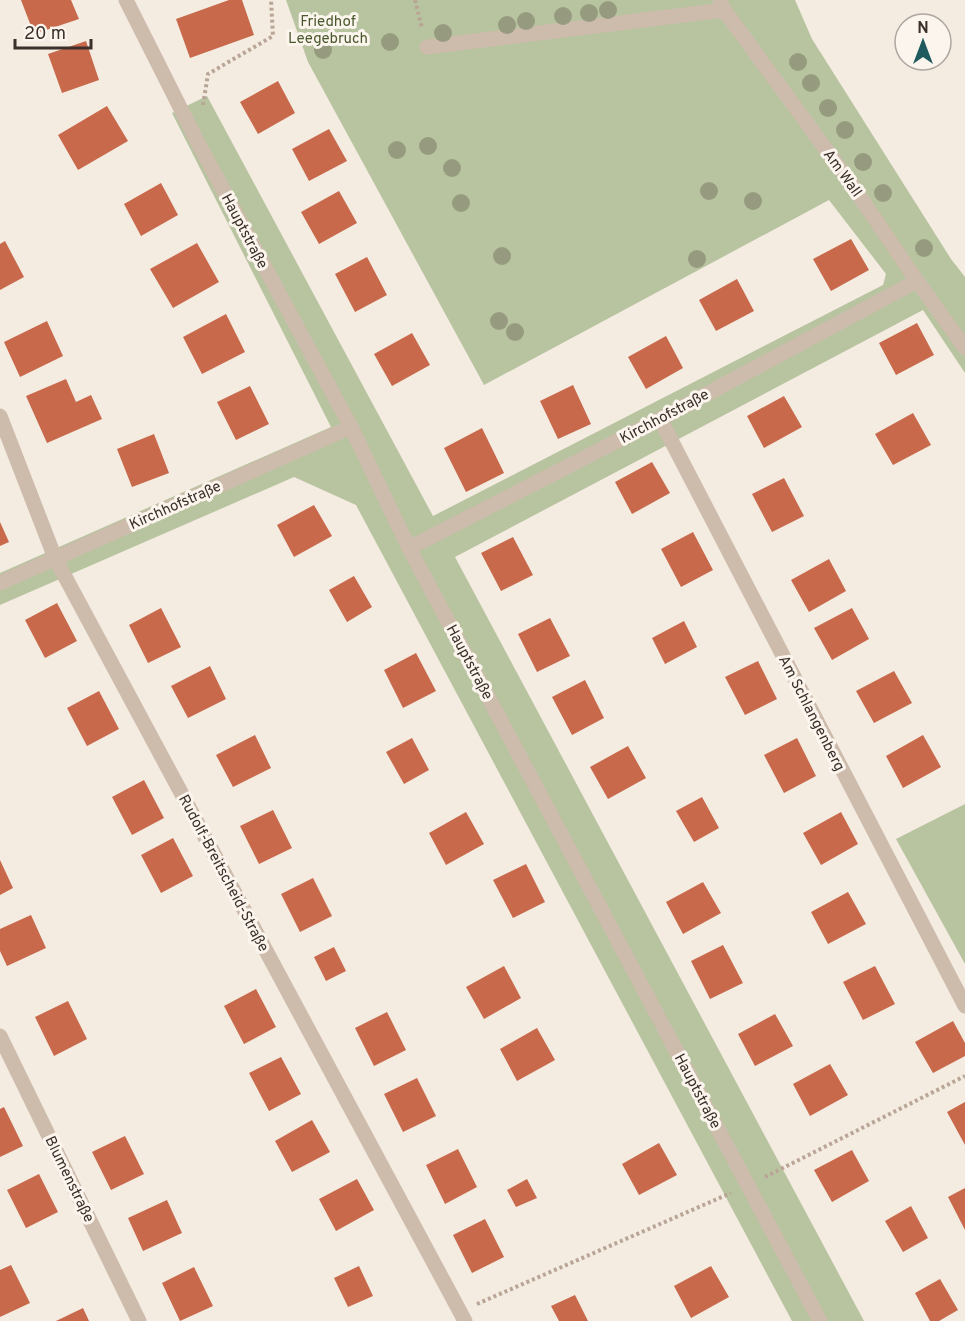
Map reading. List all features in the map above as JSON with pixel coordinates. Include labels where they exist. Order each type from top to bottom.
[{"type":"street","name":"Hauptstraße","points":[[126,0],[196,141],[351,427],[410,548],[820,1321]]},
{"type":"street","points":[[427,47],[722,5]]},
{"type":"street","name":"Am Wall","points":[[722,5],[850,182],[916,281],[965,348]]},
{"type":"street","name":"Kirchhofstraße","points":[[410,548],[660,419],[916,281]]},
{"type":"street","name":"Rudolf-Breitscheid-Straße","points":[[0,416],[55,558],[462,1316]]},
{"type":"street","name":"Am Schlangenberg","points":[[660,419],[965,1006]]},
{"type":"street","name":"Kirchhofstraße","points":[[0,583],[351,427]]},
{"type":"street","name":"Blumenstraße","points":[[0,1036],[139,1321]]},
{"type":"path","points":[[202,107],[208,74],[273,36],[271,0]]},
{"type":"path","points":[[415,0],[427,47]]},
{"type":"path","points":[[462,1316],[748,1185],[965,1076]]},
{"type":"green space","name":"Friedhof Leegebruch","points":[[286,0],[795,0],[812,39],[951,259],[965,277],[965,373],[923,310],[455,557],[864,1321],[792,1321],[356,505],[294,477],[0,605],[0,573],[331,427],[172,113],[207,96],[433,516],[883,285],[886,274],[829,200],[484,385],[308,62]]},
{"type":"green space","points":[[965,804],[965,964],[896,839]]},
{"type":"building","points":[[21,0],[71,0],[79,19],[34,34]]},
{"type":"building","points":[[229,0],[242,0],[254,35],[190,58],[176,19]]},
{"type":"building","points":[[86,41],[99,80],[62,93],[48,54]]},
{"type":"building","points":[[278,81],[295,113],[258,134],[240,102]]},
{"type":"building","points":[[107,106],[128,141],[78,170],[58,135]]},
{"type":"building","points":[[329,129],[347,161],[309,181],[292,149]]},
{"type":"building","points":[[161,183],[178,215],[141,236],[124,204]]},
{"type":"building","points":[[339,191],[357,223],[319,244],[301,212]]},
{"type":"building","points":[[851,239],[869,270],[831,291],[813,259]]},
{"type":"building","points":[[5,241],[24,277],[0,290],[0,244]]},
{"type":"building","points":[[197,243],[219,282],[173,308],[150,269]]},
{"type":"building","points":[[367,257],[387,295],[355,312],[335,274]]},
{"type":"building","points":[[737,279],[754,311],[716,331],[699,300]]},
{"type":"building","points":[[226,314],[245,352],[202,374],[183,337]]},
{"type":"building","points":[[47,321],[63,356],[20,377],[4,342]]},
{"type":"building","points":[[917,323],[934,355],[896,375],[879,343]]},
{"type":"building","points":[[412,333],[430,365],[392,386],[374,354]]},
{"type":"building","points":[[666,336],[683,368],[646,389],[628,357]]},
{"type":"building","points":[[66,379],[76,402],[91,395],[102,419],[47,443],[26,396]]},
{"type":"building","points":[[573,385],[591,424],[558,439],[540,401]]},
{"type":"building","points":[[250,386],[269,424],[236,440],[217,402]]},
{"type":"building","points":[[784,396],[802,427],[764,448],[747,416]]},
{"type":"building","points":[[913,413],[931,445],[893,465],[875,434]]},
{"type":"building","points":[[482,428],[504,473],[466,492],[444,448]]},
{"type":"building","points":[[154,434],[169,473],[132,487],[117,449]]},
{"type":"building","points":[[652,462],[670,493],[632,514],[615,482]]},
{"type":"building","points":[[784,478],[804,516],[772,532],[752,494]]},
{"type":"building","points":[[314,505],[332,536],[294,557],[277,525]]},
{"type":"building","points":[[0,522],[9,542],[0,546]]},
{"type":"building","points":[[693,532],[713,570],[681,587],[661,549]]},
{"type":"building","points":[[513,537],[533,575],[501,591],[481,553]]},
{"type":"building","points":[[829,559],[846,591],[809,612],[791,580]]},
{"type":"building","points":[[354,576],[372,607],[347,622],[329,590]]},
{"type":"building","points":[[57,603],[77,641],[45,658],[25,620]]},
{"type":"building","points":[[161,608],[181,647],[148,663],[129,625]]},
{"type":"building","points":[[852,608],[869,639],[832,660],[814,628]]},
{"type":"building","points":[[550,618],[570,656],[537,672],[518,634]]},
{"type":"building","points":[[684,621],[697,647],[665,664],[652,638]]},
{"type":"building","points":[[416,653],[436,691],[403,708],[384,670]]},
{"type":"building","points":[[758,661],[777,699],[745,715],[725,677]]},
{"type":"building","points":[[210,666],[226,699],[188,718],[171,686]]},
{"type":"building","points":[[894,671],[912,703],[874,723],[856,691]]},
{"type":"building","points":[[585,680],[604,718],[572,735],[552,697]]},
{"type":"building","points":[[99,691],[119,729],[87,746],[67,708]]},
{"type":"building","points":[[255,735],[271,768],[233,787],[216,755]]},
{"type":"building","points":[[923,735],[941,767],[903,788],[886,756]]},
{"type":"building","points":[[412,738],[429,770],[404,784],[386,752]]},
{"type":"building","points":[[797,738],[816,776],[784,793],[764,755]]},
{"type":"building","points":[[628,746],[646,778],[608,799],[590,767]]},
{"type":"building","points":[[144,780],[164,818],[132,835],[112,797]]},
{"type":"building","points":[[702,797],[719,828],[694,842],[676,811]]},
{"type":"building","points":[[273,810],[292,848],[259,864],[240,826]]},
{"type":"building","points":[[466,812],[484,844],[446,865],[429,833]]},
{"type":"building","points":[[841,812],[858,844],[821,865],[803,833]]},
{"type":"building","points":[[173,838],[193,876],[161,893],[141,855]]},
{"type":"building","points":[[0,860],[13,888],[0,895]]},
{"type":"building","points":[[526,864],[545,902],[513,918],[493,880]]},
{"type":"building","points":[[313,878],[332,916],[300,932],[281,894]]},
{"type":"building","points":[[703,882],[721,913],[683,934],[666,902]]},
{"type":"building","points":[[848,892],[866,924],[828,944],[811,912]]},
{"type":"building","points":[[31,915],[46,948],[7,966],[0,951],[0,929]]},
{"type":"building","points":[[723,945],[743,983],[710,999],[691,961]]},
{"type":"building","points":[[334,947],[346,971],[326,981],[314,957]]},
{"type":"building","points":[[504,966],[521,998],[484,1019],[466,987]]},
{"type":"building","points":[[875,966],[895,1004],[863,1020],[843,982]]},
{"type":"building","points":[[256,989],[276,1027],[244,1044],[224,1006]]},
{"type":"building","points":[[68,1001],[87,1039],[54,1056],[35,1017]]},
{"type":"building","points":[[387,1012],[406,1050],[374,1066],[355,1028]]},
{"type":"building","points":[[775,1014],[793,1046],[755,1066],[738,1034]]},
{"type":"building","points":[[953,1021],[965,1043],[965,1056],[933,1073],[915,1042]]},
{"type":"building","points":[[537,1028],[555,1060],[517,1081],[500,1049]]},
{"type":"building","points":[[281,1057],[301,1094],[269,1111],[249,1073]]},
{"type":"building","points":[[830,1064],[848,1095],[810,1116],[793,1084]]},
{"type":"building","points":[[417,1078],[436,1116],[403,1132],[384,1094]]},
{"type":"building","points":[[965,1102],[965,1145],[947,1112]]},
{"type":"building","points":[[4,1107],[23,1146],[0,1157],[0,1109]]},
{"type":"building","points":[[312,1120],[330,1152],[292,1172],[275,1141]]},
{"type":"building","points":[[125,1136],[144,1174],[111,1190],[92,1152]]},
{"type":"building","points":[[659,1143],[677,1175],[639,1195],[622,1164]]},
{"type":"building","points":[[458,1149],[477,1187],[445,1204],[426,1165]]},
{"type":"building","points":[[852,1150],[869,1181],[832,1202],[814,1170]]},
{"type":"building","points":[[39,1174],[58,1212],[26,1228],[7,1190]]},
{"type":"building","points":[[357,1179],[374,1210],[336,1231],[319,1199]]},
{"type":"building","points":[[527,1179],[537,1198],[516,1207],[507,1190]]},
{"type":"building","points":[[965,1188],[965,1230],[948,1197]]},
{"type":"building","points":[[167,1200],[182,1233],[143,1251],[128,1218]]},
{"type":"building","points":[[911,1206],[928,1238],[903,1252],[885,1221]]},
{"type":"building","points":[[485,1219],[504,1257],[472,1273],[453,1235]]},
{"type":"building","points":[[11,1265],[30,1303],[0,1317],[0,1270]]},
{"type":"building","points":[[359,1266],[373,1296],[348,1307],[334,1278]]},
{"type":"building","points":[[711,1266],[729,1297],[691,1318],[674,1286]]},
{"type":"building","points":[[194,1267],[213,1306],[180,1321],[162,1283]]},
{"type":"building","points":[[940,1279],[958,1310],[939,1321],[930,1321],[915,1293]]},
{"type":"building","points":[[575,1295],[588,1321],[559,1321],[551,1306]]},
{"type":"building","points":[[83,1308],[89,1321],[56,1321]]}]
